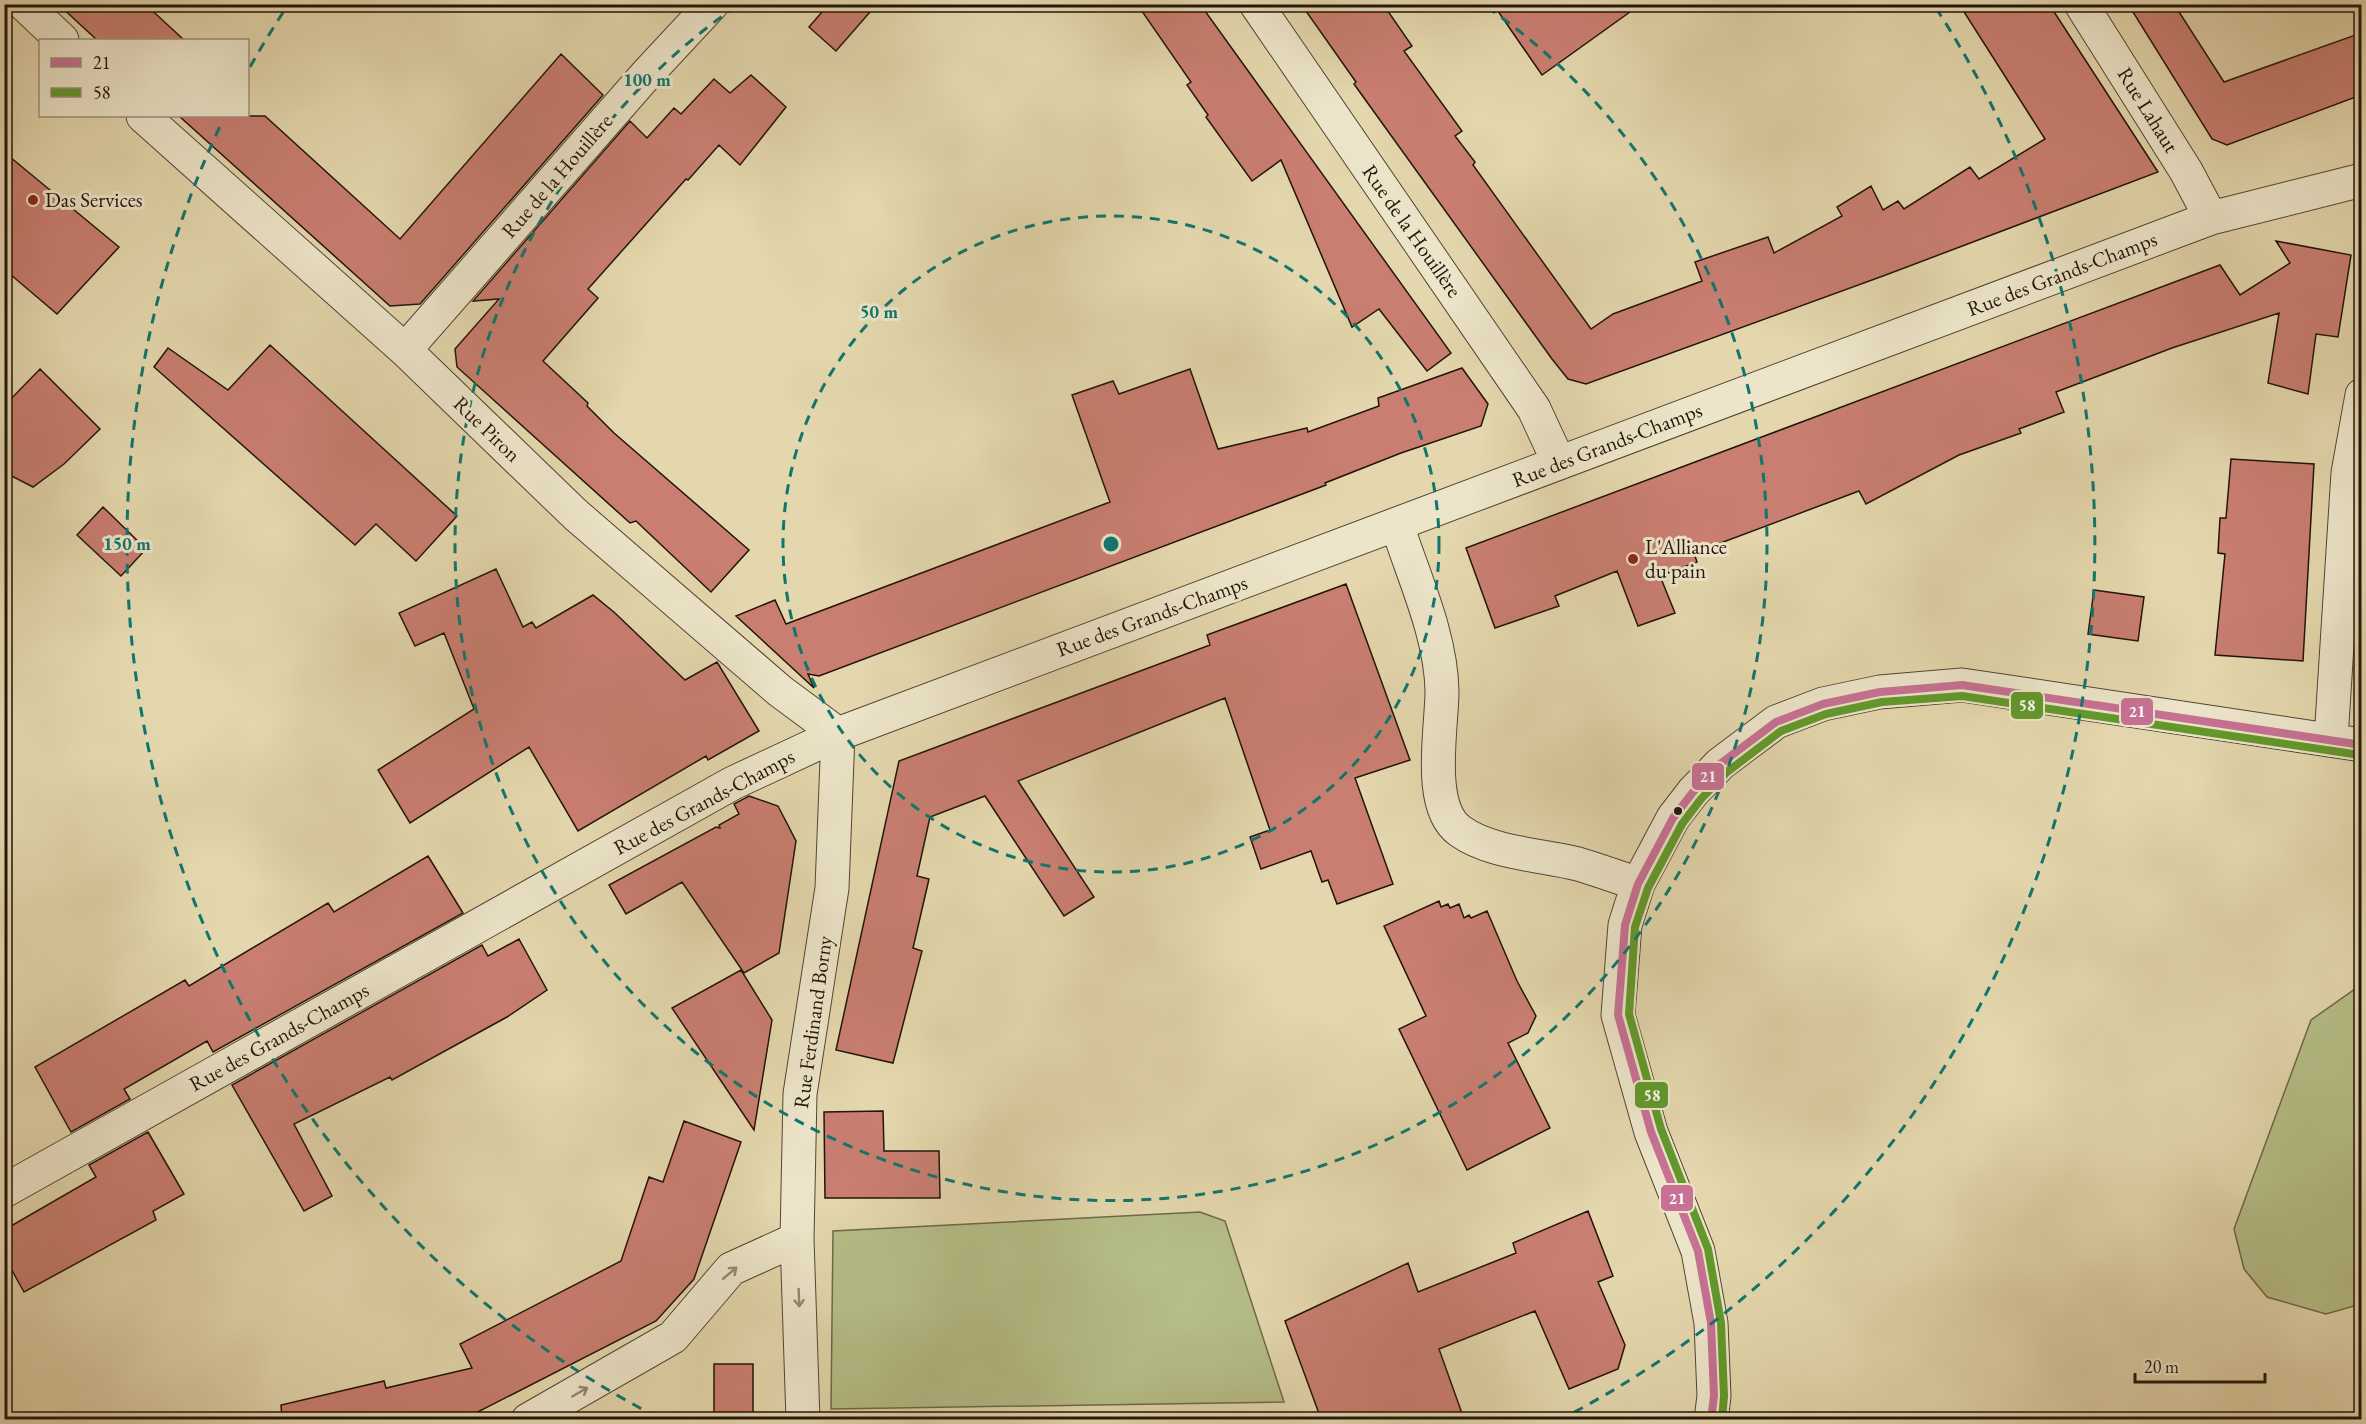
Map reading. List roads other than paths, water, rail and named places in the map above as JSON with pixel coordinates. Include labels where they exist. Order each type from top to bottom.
[{"type":"street","points":[[24,4],[61,39]]},
{"type":"street","name":"Rue de la Houillère","points":[[405,350],[645,76],[712,4]]},
{"type":"street","name":"Rue de la Houillère","points":[[1256,4],[1534,409],[1559,464]]},
{"type":"street","name":"Rue Lahaut","points":[[2081,4],[2187,171],[2211,218]]},
{"type":"street","name":"Rue Piron","points":[[144,117],[405,350],[576,514],[780,692],[838,734]]},
{"type":"street","name":"Rue des Grands-Champs","points":[[4,1191],[733,783],[838,734],[2211,218],[2361,180]]},
{"type":"street","points":[[1711,1419],[1714,1396],[1711,1323],[1698,1251],[1651,1131],[1618,1015],[1625,925],[1638,884],[1673,818],[1693,792],[1720,764],[1776,722],[1823,704],[1880,692],[1962,685],[2346,742],[2348,473],[2361,395]]},
{"type":"street","points":[[1397,525],[1433,634],[1442,689],[1439,786],[1445,812],[1458,830],[1480,842],[1578,864],[1638,884]]},
{"type":"street","name":"Rue Ferdinand Borny","points":[[803,1419],[797,1239],[800,1094],[832,888],[838,734]]},
{"type":"street","points":[[528,1419],[674,1337],[731,1269],[797,1239]]},
{"type":"place","name":"Das Services","points":[[33,200]]},
{"type":"place","name":"L'Alliance du pain","points":[[1633,559]]}]
